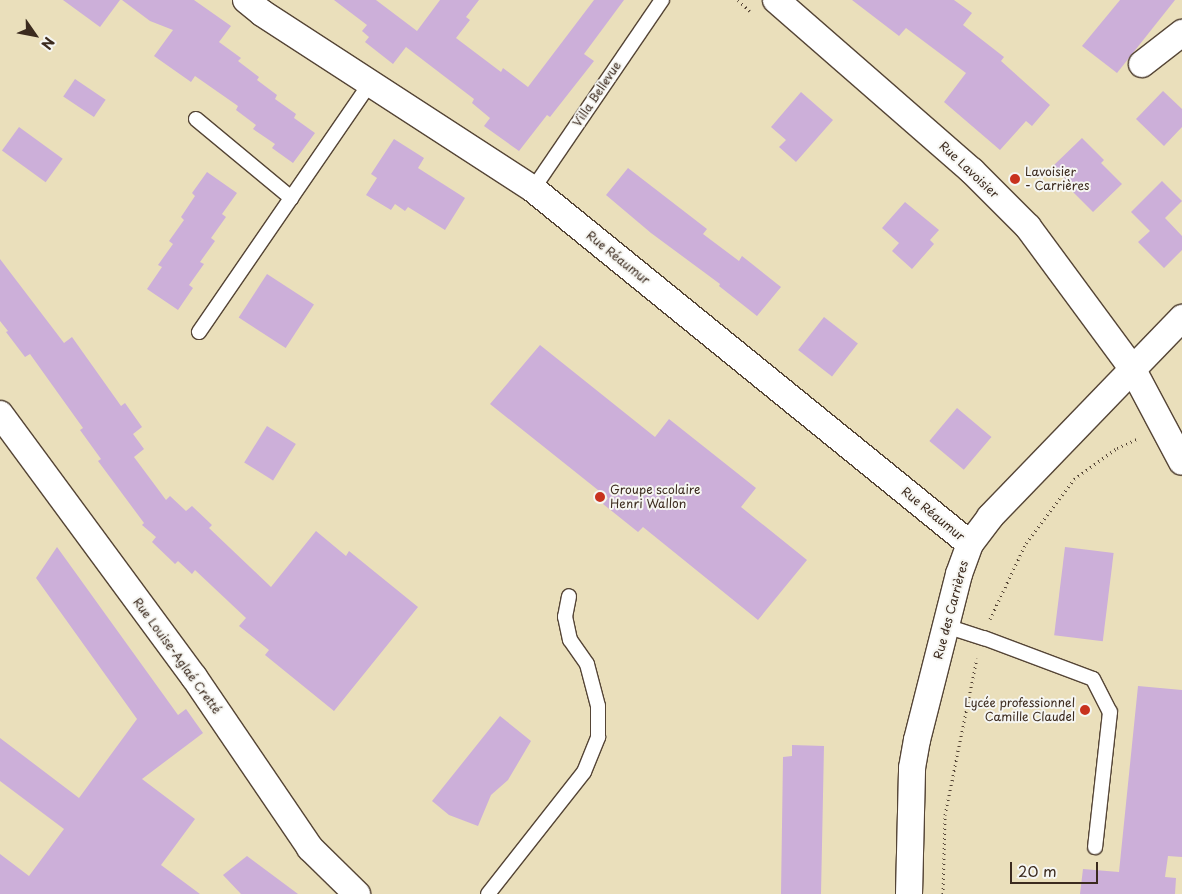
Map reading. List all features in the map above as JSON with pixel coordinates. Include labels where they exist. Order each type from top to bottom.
[{"type":"street","name":"Rue Réaumur","points":[[246,0],[262,13],[533,189],[970,544]]},
{"type":"street","name":"Rue Lavoisier","points":[[776,0],[972,171],[1028,226],[1132,368],[1182,462]]},
{"type":"street","points":[[1142,64],[1182,33]]},
{"type":"street","name":"Rue des Carrières","points":[[909,894],[912,768],[917,740],[959,574],[970,544],[990,517],[1182,318]]},
{"type":"street","name":"Rue Louise-Aglaé Cretté","points":[[0,414],[194,677],[310,848],[357,894]]},
{"type":"lane","name":"Villa Bellevue","points":[[533,189],[662,0]]},
{"type":"lane","points":[[199,332],[370,83]]},
{"type":"lane","points":[[196,119],[291,198]]},
{"type":"lane","points":[[488,894],[584,772],[598,738],[598,706],[587,664],[570,640],[565,617],[568,596]]},
{"type":"lane","points":[[946,626],[984,638],[1093,679],[1110,712],[1096,847]]},
{"type":"building","points":[[63,0],[120,0],[100,27]]},
{"type":"building","points":[[122,0],[194,0],[231,26],[219,42],[241,58],[238,61],[259,77],[257,80],[277,95],[275,99],[296,114],[294,118],[315,133],[293,163],[272,148],[275,144],[253,129],[256,125],[236,110],[238,106],[195,76],[191,82],[154,56],[173,30],[150,21]]},
{"type":"building","points":[[334,0],[376,0],[417,31],[440,0],[479,0],[466,17],[470,20],[456,38],[501,72],[503,68],[528,87],[594,0],[624,0],[584,54],[594,61],[550,117],[547,115],[519,151],[484,126],[490,118],[472,103],[474,99],[406,47],[393,64],[365,42],[369,37],[362,31],[367,25]]},
{"type":"building","points":[[852,0],[954,0],[972,13],[963,25],[1004,57],[1001,61],[1050,105],[1032,126],[1026,121],[1000,150],[944,102],[966,73],[906,28],[899,36]]},
{"type":"building","points":[[1120,0],[1175,0],[1117,73],[1082,46]]},
{"type":"building","points":[[75,79],[106,100],[94,117],[63,96]]},
{"type":"building","points":[[1163,91],[1182,109],[1182,127],[1164,146],[1136,119]]},
{"type":"building","points":[[801,92],[833,120],[796,162],[779,147],[786,140],[771,127]]},
{"type":"building","points":[[19,127],[63,159],[46,182],[2,150]]},
{"type":"building","points":[[1082,138],[1104,160],[1101,163],[1122,184],[1093,212],[1071,190],[1074,188],[1053,166]]},
{"type":"building","points":[[394,139],[424,158],[418,168],[465,198],[445,230],[408,207],[405,211],[395,204],[391,210],[366,195],[377,178],[371,174]]},
{"type":"building","points":[[628,168],[707,229],[703,234],[739,261],[742,256],[781,287],[757,316],[719,286],[720,284],[651,233],[606,195]]},
{"type":"building","points":[[207,172],[237,193],[222,214],[226,217],[211,238],[215,241],[200,262],[204,264],[189,285],[193,288],[178,310],[147,289],[162,267],[158,265],[173,244],[169,241],[184,220],[181,217],[195,196],[192,193]]},
{"type":"building","points":[[1162,181],[1182,201],[1165,218],[1182,236],[1182,250],[1164,268],[1138,242],[1150,231],[1131,212]]},
{"type":"building","points":[[905,202],[939,230],[930,240],[934,244],[912,269],[892,251],[899,243],[882,228]]},
{"type":"building","points":[[0,259],[64,343],[72,337],[121,406],[125,403],[142,427],[133,434],[144,449],[134,457],[166,500],[170,496],[186,511],[192,506],[212,525],[209,528],[271,587],[316,531],[346,556],[349,551],[418,607],[334,711],[265,655],[269,650],[239,626],[246,618],[195,570],[192,574],[178,561],[175,564],[152,542],[156,537],[142,525],[144,523],[98,461],[101,459],[80,430],[83,428],[30,354],[25,357],[0,321]]},
{"type":"building","points":[[267,274],[314,304],[286,348],[239,318]]},
{"type":"building","points":[[824,317],[858,343],[832,377],[798,350]]},
{"type":"building","points":[[540,345],[655,437],[669,419],[756,488],[741,507],[807,560],[758,620],[643,527],[638,532],[603,504],[608,498],[490,404]]},
{"type":"building","points":[[957,408],[991,437],[964,470],[929,441]]},
{"type":"building","points":[[267,426],[296,444],[273,480],[244,462]]},
{"type":"building","points":[[57,547],[178,715],[186,709],[203,733],[142,779],[195,819],[161,865],[200,894],[0,894],[0,854],[29,876],[64,829],[0,781],[0,738],[79,798],[137,719],[36,578]]},
{"type":"building","points":[[1065,547],[1114,553],[1103,641],[1054,635]]},
{"type":"building","points":[[1138,686],[1182,690],[1182,857],[1168,856],[1165,877],[1176,878],[1175,894],[1080,894],[1083,869],[1119,872]]},
{"type":"building","points":[[500,716],[531,741],[508,780],[491,795],[478,826],[449,815],[432,801]]},
{"type":"building","points":[[792,745],[824,746],[821,894],[781,894],[783,757],[792,756]]},
{"type":"building","points":[[247,856],[298,894],[241,894],[223,875]]},
{"type":"place","name":"Lavoisier - Carrières","points":[[1015,179]]},
{"type":"place","name":"Groupe scolaire Henri Wallon","points":[[600,497]]},
{"type":"place","name":"Lycée professionnel Camille Claudel","points":[[1085,710]]}]
